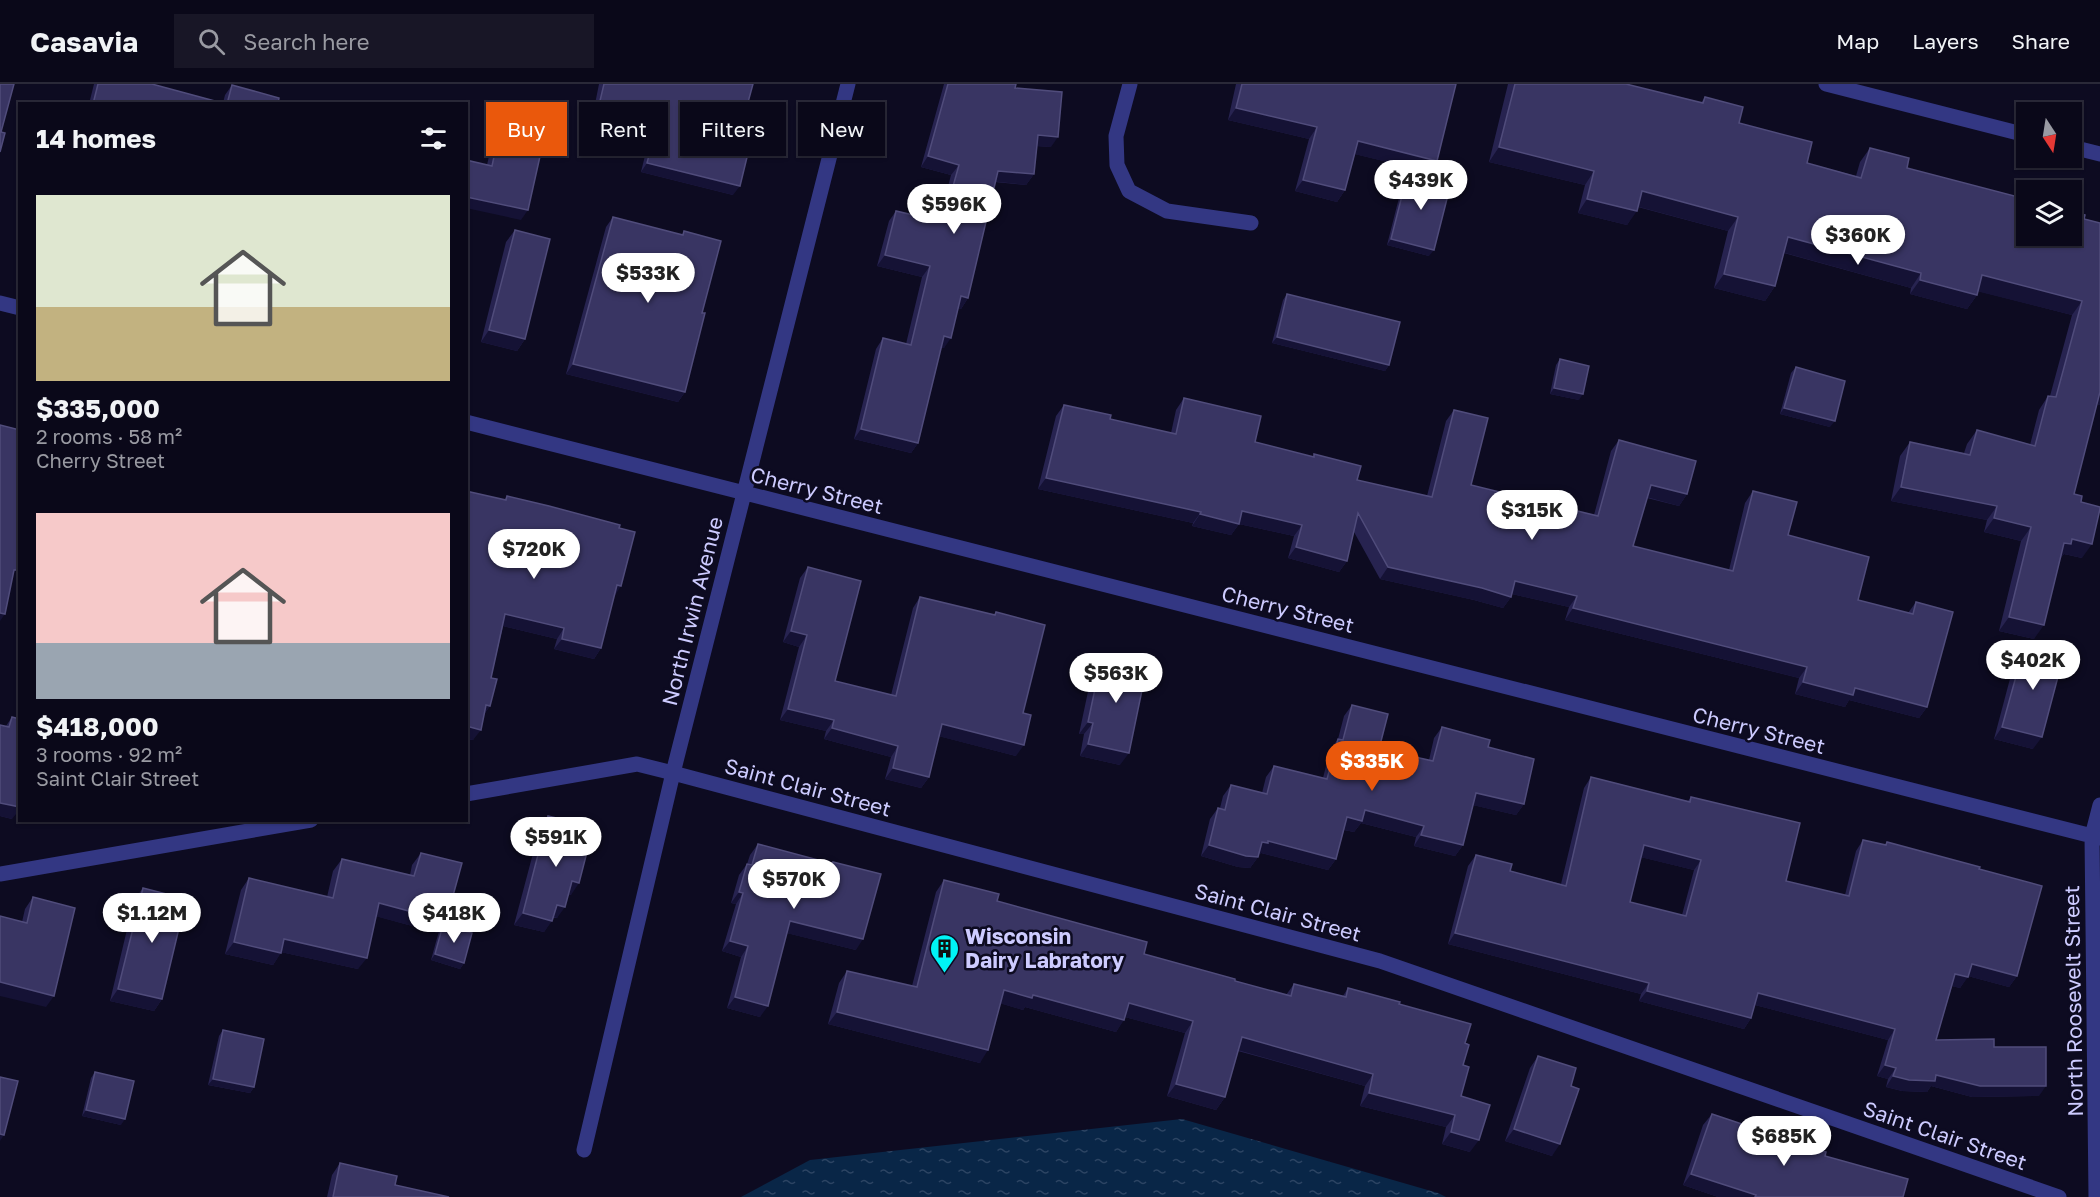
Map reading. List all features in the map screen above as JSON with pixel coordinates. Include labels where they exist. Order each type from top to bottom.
[{"type":"street","name":"North Irwin Avenue","points":[[584,1150],[673,773],[848,84]]},
{"type":"street","points":[[1130,84],[1116,136],[1117,165],[1129,191],[1167,210],[1251,223]]},
{"type":"street","points":[[1826,84],[2016,132]]},
{"type":"street","points":[[2082,150],[2100,154]]},
{"type":"street","points":[[0,303],[18,308]]},
{"type":"street","name":"Cherry Street","points":[[468,423],[2096,837]]},
{"type":"street","name":"Saint Clair Street","points":[[468,794],[637,764],[673,773],[1380,961],[2059,1197]]},
{"type":"street","name":"North Roosevelt Street","points":[[2096,1197],[2096,837],[2100,805]]},
{"type":"street","points":[[0,874],[299,822]]},
{"type":"water","points":[[1182,1119],[1446,1197],[741,1197],[810,1160]]},
{"type":"building","points":[[0,84],[14,84],[1,132],[5,133],[0,152]]},
{"type":"building","points":[[98,84],[152,84],[219,102],[94,102]]},
{"type":"building","points":[[604,84],[753,84],[748,102],[680,102],[680,156],[747,156],[740,186],[647,163],[649,156],[668,156],[668,102],[600,102]]},
{"type":"building","points":[[948,84],[1016,84],[1015,88],[1062,92],[1058,137],[1038,135],[1034,174],[998,171],[968,298],[961,296],[951,338],[944,336],[918,443],[861,429],[883,338],[911,345],[930,266],[885,255],[896,211],[943,222],[959,165],[928,156]]},
{"type":"building","points":[[1242,84],[1456,84],[1437,161],[1358,141],[1345,190],[1303,180],[1317,127],[1236,108]]},
{"type":"building","points":[[1515,84],[1626,84],[1703,103],[1705,97],[1743,107],[1739,123],[1812,142],[1807,163],[1861,178],[1870,148],[1909,158],[1907,168],[2016,196],[2016,246],[2082,246],[2082,214],[2085,215],[2084,219],[2100,223],[2100,392],[2074,494],[2082,496],[2081,502],[2100,507],[2100,509],[2092,544],[2072,539],[2071,544],[2064,543],[2044,625],[2009,617],[2031,527],[1994,518],[1997,506],[1901,487],[1910,442],[1970,455],[1977,430],[2035,446],[2048,396],[2056,397],[2082,301],[1982,275],[1977,295],[1920,280],[1921,273],[1788,237],[1775,286],[1724,274],[1738,217],[1642,191],[1637,211],[1587,199],[1594,171],[1499,147]]},
{"type":"building","points":[[232,85],[279,98],[278,102],[228,102]]},
{"type":"building","points":[[494,156],[540,156],[528,210],[468,197],[468,160],[492,166]]},
{"type":"building","points":[[1408,172],[1451,183],[1434,250],[1391,239]]},
{"type":"building","points":[[613,217],[683,235],[684,231],[721,241],[685,392],[573,364]]},
{"type":"building","points":[[515,230],[550,239],[525,339],[489,330]]},
{"type":"building","points":[[1287,294],[1400,322],[1389,365],[1277,337]]},
{"type":"building","points":[[1560,359],[1589,366],[1583,394],[1554,388]]},
{"type":"building","points":[[1796,367],[1845,381],[1835,421],[1784,408]]},
{"type":"building","points":[[1184,398],[1261,416],[1255,442],[1361,466],[1357,480],[1432,497],[1454,410],[1488,418],[1471,485],[1598,516],[1619,440],[1696,461],[1687,494],[1651,485],[1633,546],[1733,571],[1753,491],[1797,502],[1788,535],[1869,557],[1858,600],[1913,614],[1916,602],[1953,612],[1927,707],[1855,688],[1853,695],[1803,682],[1807,667],[1573,608],[1577,596],[1515,581],[1511,597],[1482,588],[1388,567],[1358,513],[1347,561],[1296,547],[1302,525],[1242,511],[1239,524],[1200,514],[1201,512],[1046,478],[1064,405],[1111,415],[1110,419],[1176,434]]},
{"type":"building","points":[[0,425],[18,430],[18,570],[14,570],[5,614],[0,613]]},
{"type":"building","points":[[468,491],[506,500],[507,496],[549,506],[620,525],[619,528],[635,532],[621,586],[617,585],[601,648],[562,639],[564,628],[505,614],[491,678],[497,679],[490,706],[486,705],[481,730],[468,727]]},
{"type":"building","points":[[808,567],[861,581],[835,681],[896,696],[920,597],[995,615],[996,612],[1045,625],[1023,713],[1031,715],[1024,745],[942,724],[929,777],[893,768],[898,746],[832,728],[834,720],[788,709],[807,635],[791,631]]},
{"type":"building","points":[[2025,644],[2064,654],[2042,737],[2002,727]]},
{"type":"building","points":[[1102,656],[1147,666],[1129,753],[1088,744],[1093,723],[1088,722]]},
{"type":"building","points":[[1352,705],[1388,714],[1379,749],[1433,761],[1442,727],[1490,740],[1488,747],[1534,759],[1524,804],[1476,793],[1463,845],[1421,835],[1424,826],[1365,810],[1362,821],[1347,817],[1336,859],[1268,841],[1268,843],[1262,842],[1258,857],[1246,856],[1209,845],[1218,808],[1225,810],[1231,785],[1267,794],[1274,766],[1327,779],[1338,739],[1343,740]]},
{"type":"building","points":[[12,717],[18,718],[18,807],[0,803],[0,725],[9,727]]},
{"type":"building","points":[[1591,777],[1690,802],[1691,797],[1800,823],[1786,881],[1849,896],[1863,840],[1886,845],[1887,842],[2042,886],[2017,976],[1972,964],[1968,977],[1955,974],[1936,1040],[1994,1039],[1994,1047],[2046,1047],[2046,1086],[1980,1086],[1936,1075],[1935,1081],[1909,1080],[1893,1076],[1896,1068],[1885,1065],[1895,1029],[1758,993],[1751,1018],[1647,991],[1649,983],[1455,933],[1476,855],[1512,864],[1510,871],[1566,886]],"holes":[[[1644,845],[1701,860],[1686,916],[1630,902]]]},
{"type":"building","points":[[548,816],[586,825],[580,850],[587,852],[579,883],[572,881],[565,907],[557,905],[552,921],[523,913]]},
{"type":"building","points":[[758,844],[881,874],[863,939],[790,921],[768,1006],[735,997],[748,946],[730,941],[743,893],[739,892],[747,864],[752,865]]},
{"type":"building","points":[[421,853],[462,863],[446,921],[379,903],[367,958],[284,939],[281,953],[234,942],[249,878],[333,898],[342,859],[414,876]]},
{"type":"building","points":[[944,880],[999,894],[997,901],[1147,942],[1144,954],[1235,979],[1235,981],[1291,996],[1294,984],[1346,997],[1348,988],[1471,1024],[1465,1043],[1469,1045],[1463,1065],[1469,1067],[1461,1096],[1490,1105],[1479,1140],[1451,1132],[1455,1115],[1369,1093],[1373,1074],[1242,1037],[1225,1097],[1176,1084],[1193,1021],[1129,1003],[1124,1020],[1033,995],[1032,998],[1004,990],[988,1050],[837,1012],[847,971],[917,987]]},
{"type":"building","points":[[143,888],[186,899],[162,999],[118,989]]},
{"type":"building","points":[[33,897],[75,908],[54,996],[0,982],[0,916],[27,923]]},
{"type":"building","points":[[443,925],[472,933],[464,963],[435,954]]},
{"type":"building","points":[[223,1030],[264,1039],[254,1087],[213,1079]]},
{"type":"building","points":[[1538,1056],[1576,1068],[1571,1086],[1579,1089],[1560,1144],[1514,1129]]},
{"type":"building","points":[[95,1072],[134,1081],[125,1119],[86,1110]]},
{"type":"building","points":[[0,1077],[18,1081],[4,1135],[0,1134]]},
{"type":"building","points":[[1712,1114],[1826,1152],[1825,1156],[1908,1179],[1903,1197],[1755,1197],[1756,1195],[1691,1174]]},
{"type":"building","points":[[340,1163],[397,1176],[395,1185],[449,1197],[333,1197]]},
{"type":"place","name":"Wisconsin Dairy Labratory","points":[[944,974]]}]
